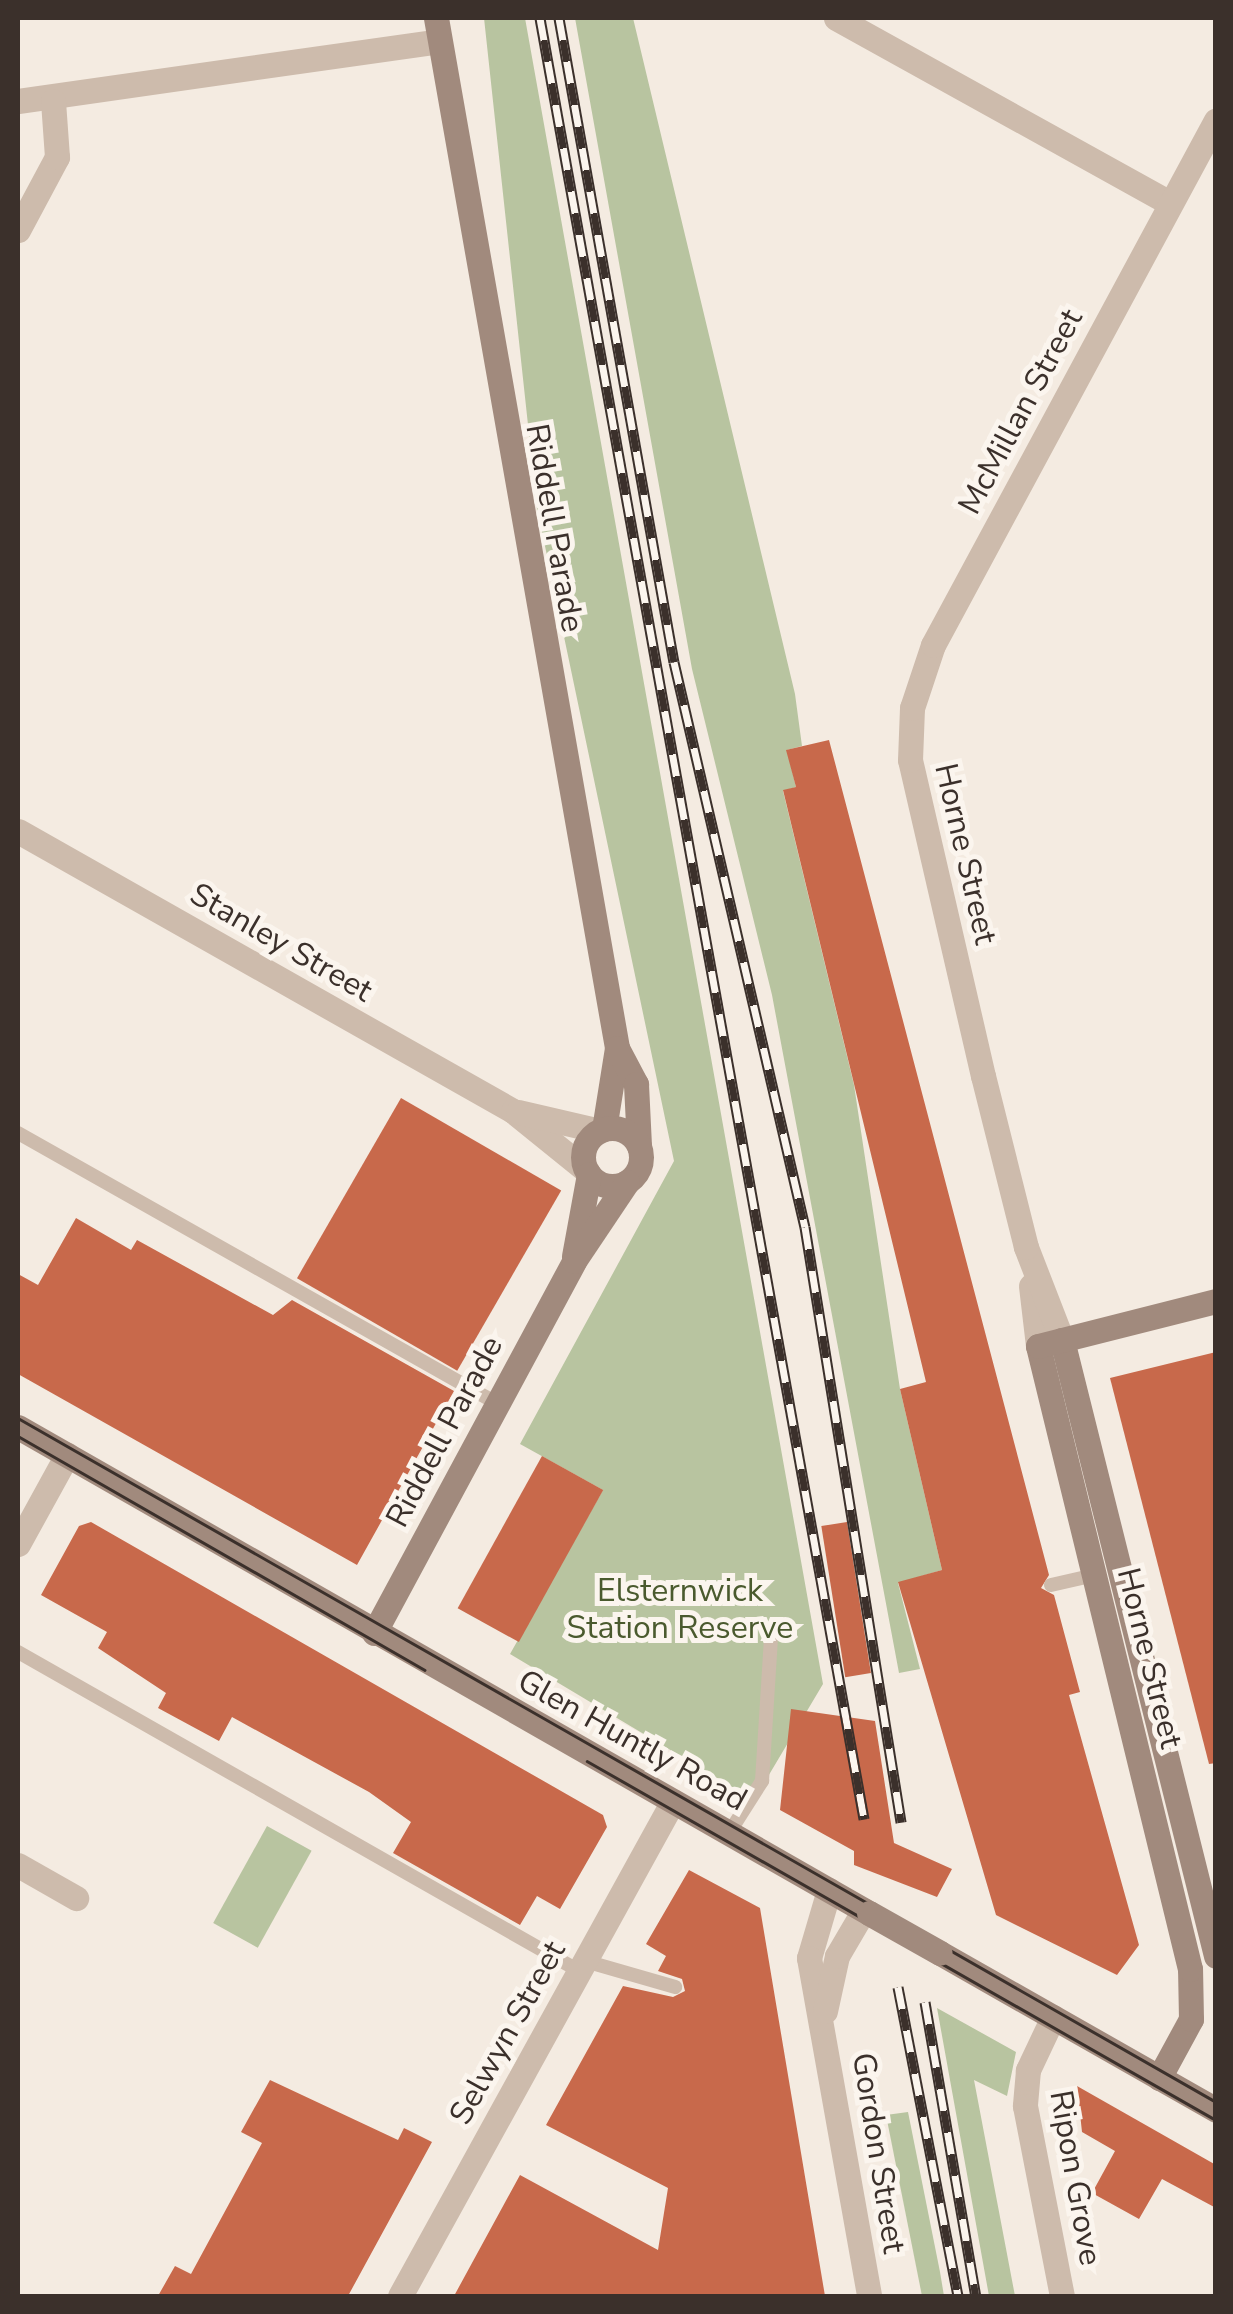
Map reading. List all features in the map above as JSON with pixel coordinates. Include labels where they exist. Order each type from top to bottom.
[{"type":"street","points":[[836,18],[1170,203]]},
{"type":"street","points":[[18,101],[53,102],[437,29]]},
{"type":"street","name":"Riddell Parade","points":[[437,29],[617,1048],[636,1084],[639,1146]]},
{"type":"street","points":[[18,230],[56,158],[53,102]]},
{"type":"street","name":"McMillan Street","points":[[912,708],[933,645],[1170,203],[1208,147],[1216,120]]},
{"type":"street","name":"Horne Street","points":[[912,708],[910,760],[1153,1757]]},
{"type":"street","name":"Stanley Street","points":[[18,831],[513,1111],[588,1172]]},
{"type":"street","name":"Riddell Parade","points":[[602,1130],[617,1048]]},
{"type":"street","name":"Stanley Street","points":[[513,1111],[602,1130]]},
{"type":"street","points":[[602,1130],[639,1146],[640,1166],[627,1182],[606,1186],[588,1172],[584,1150],[602,1130]]},
{"type":"street","name":"Riddell Parade","points":[[574,1261],[588,1172]]},
{"type":"street","name":"Riddell Parade","points":[[374,1632],[574,1261],[627,1182]]},
{"type":"street","points":[[1050,1343],[1216,1301]]},
{"type":"street","name":"Glen Huntly Road","points":[[18,1427],[1215,2109]]},
{"type":"street","points":[[18,1544],[66,1455]]},
{"type":"street","name":"Horne Street","points":[[1099,1542],[1095,1575],[1201,1920],[1216,1956]]},
{"type":"street","name":"Selwyn Street","points":[[400,2296],[672,1801]]},
{"type":"street","points":[[18,1865],[76,1898]]},
{"type":"street","name":"Gordon Street","points":[[829,1890],[808,1950],[869,2296]]},
{"type":"street","name":"Gordon Street","points":[[823,2020],[837,1956],[866,1912]]},
{"type":"street","name":"Horne Street","points":[[1159,2078],[1192,2014],[1201,1920]]},
{"type":"street","name":"Ripon Grove","points":[[1054,2017],[1028,2070],[1024,2106],[1062,2296]]},
{"type":"lane","points":[[18,1133],[498,1404]]},
{"type":"lane","points":[[1052,1585],[1095,1575]]},
{"type":"lane","points":[[729,1833],[762,1781],[771,1637]]},
{"type":"lane","points":[[18,1652],[582,1966],[676,1988]]},
{"type":"green space","name":"Elsternwick Station Reserve","points":[[484,18],[525,18],[823,1684],[754,1800],[510,1654],[603,1490],[520,1444],[674,1161],[537,508]]},
{"type":"green space","points":[[575,18],[633,18],[795,694],[802,746],[787,750],[796,787],[783,791],[854,1085],[900,1389],[942,1570],[898,1583],[920,1669],[899,1673],[772,995],[692,669]]},
{"type":"green space","points":[[267,1826],[312,1851],[258,1948],[213,1923]]},
{"type":"green space","points":[[937,2008],[1016,2052],[1007,2096],[974,2080],[1015,2296],[989,2296]]},
{"type":"green space","points":[[908,2112],[944,2296],[922,2296],[886,2115]]},
{"type":"building","points":[[829,740],[1049,1575],[1041,1588],[1054,1595],[1080,1692],[1069,1695],[1139,1945],[1117,1975],[996,1915],[898,1582],[942,1570],[900,1389],[926,1382],[783,790],[796,787],[786,750]]},
{"type":"building","points":[[401,1098],[561,1190],[457,1371],[297,1278]]},
{"type":"building","points":[[76,1218],[131,1250],[137,1240],[273,1315],[292,1300],[454,1391],[357,1565],[18,1374],[18,1274],[38,1285]]},
{"type":"building","points":[[1216,1352],[1216,1763],[1209,1764],[1110,1378]]},
{"type":"building","points":[[542,1456],[603,1490],[519,1642],[458,1608]]},
{"type":"building","points":[[91,1522],[603,1815],[607,1827],[560,1909],[537,1896],[520,1925],[393,1853],[411,1822],[369,1792],[232,1717],[219,1741],[158,1708],[166,1693],[98,1648],[107,1632],[41,1595],[79,1526]]},
{"type":"building","points":[[847,1522],[871,1673],[845,1677],[821,1526]]},
{"type":"building","points":[[791,1709],[875,1721],[894,1843],[952,1869],[937,1897],[854,1865],[854,1851],[780,1810]]},
{"type":"building","points":[[689,1870],[760,1908],[825,2296],[454,2296],[520,2175],[658,2250],[668,2188],[546,2125],[623,1986],[673,1997],[685,1991],[682,1979],[658,1971],[666,1956],[646,1944]]},
{"type":"building","points":[[270,2080],[398,2140],[404,2128],[432,2142],[348,2296],[158,2296],[175,2266],[191,2274],[262,2143],[241,2132]]},
{"type":"building","points":[[1077,2086],[1216,2165],[1216,2208],[1162,2179],[1139,2219],[1092,2193],[1115,2151],[1082,2132]]},
{"type":"tram line","points":[[18,1418],[1216,2102]]},
{"type":"tram line","points":[[18,1436],[425,1670]]},
{"type":"tram line","points":[[587,1761],[1216,2120]]},
{"type":"railway","points":[[540,18],[864,1819]]},
{"type":"railway","points":[[559,18],[674,662],[805,1227],[901,1822]]},
{"type":"railway","points":[[898,1987],[958,2296]]},
{"type":"railway","points":[[925,2002],[976,2296]]}]
